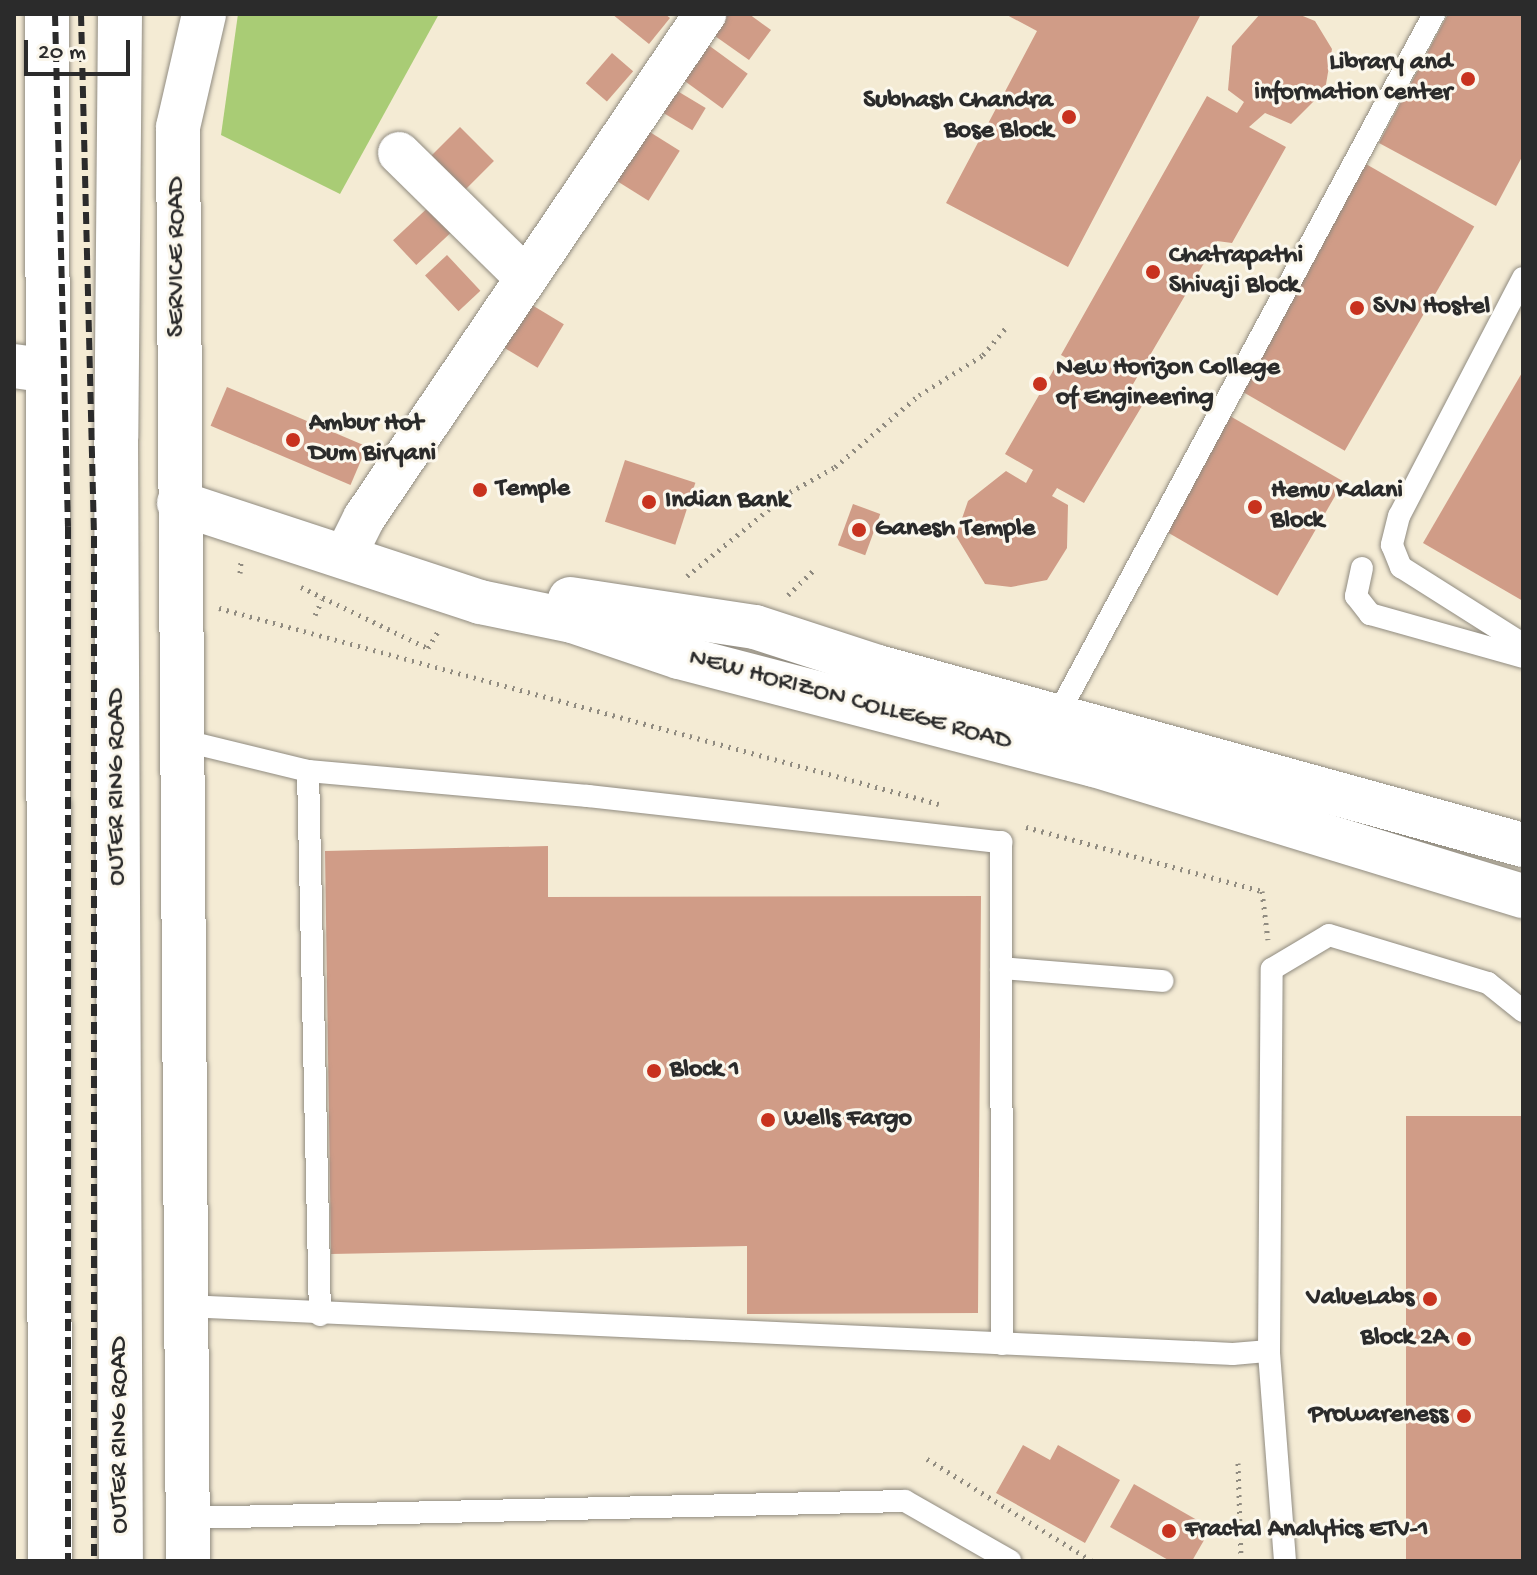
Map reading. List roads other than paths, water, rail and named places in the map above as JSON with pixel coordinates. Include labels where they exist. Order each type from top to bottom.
[{"type":"main road","points":[[47,14],[31,369],[32,1192],[50,1561]]},
{"type":"main road","name":"OUTER RING ROAD","points":[[120,14],[116,453],[121,1561]]},
{"type":"main road","name":"SERVICE ROAD","points":[[188,1561],[178,127],[204,14]]},
{"type":"main road","name":"NEW HORIZON COLLEGE ROAD","points":[[179,490],[350,545],[480,578],[582,602],[755,627],[1057,716],[1523,845]]},
{"type":"main road","name":"NEW HORIZON COLLEGE ROAD","points":[[350,545],[480,602],[572,621],[679,657],[1094,765],[1523,896]]},
{"type":"street","points":[[350,545],[705,14]]},
{"type":"street","points":[[399,153],[526,278]]},
{"type":"lane","points":[[1057,716],[1434,14]]},
{"type":"lane","points":[[1523,278],[1399,516],[1392,545],[1401,567],[1523,644]]},
{"type":"lane","points":[[1362,568],[1356,596],[1370,614],[1523,657]]},
{"type":"lane","points":[[181,740],[308,771],[588,796],[1001,842],[1002,1344]]},
{"type":"lane","points":[[308,771],[320,1315]]},
{"type":"lane","points":[[1285,1561],[1269,1351],[1272,969],[1329,935],[1488,983],[1523,990]]},
{"type":"lane","points":[[1001,968],[1162,981]]},
{"type":"lane","points":[[1488,983],[1523,1011]]},
{"type":"lane","points":[[186,1306],[320,1315],[1002,1344],[1269,1351]]},
{"type":"lane","points":[[188,1518],[905,1501],[1010,1561]]},
{"type":"railway","points":[[55,14],[68,527],[68,1561]]},
{"type":"railway","points":[[81,14],[94,536],[94,1561]]},
{"type":"place","name":"Library and information center","points":[[1468,79]]},
{"type":"place","name":"Subhash Chandra Bose Block","points":[[1069,117]]},
{"type":"place","name":"Chatrapathi Shivaji Block","points":[[1153,272]]},
{"type":"place","name":"SVN Hostel","points":[[1357,308]]},
{"type":"place","name":"New Horizon College of Engineering","points":[[1040,384]]},
{"type":"place","name":"Ambur Hot Dum Biryani","points":[[293,440]]},
{"type":"place","name":"Temple","points":[[480,490]]},
{"type":"place","name":"Indian Bank","points":[[649,502]]},
{"type":"place","name":"Hemu Kalani Block","points":[[1255,507]]},
{"type":"place","name":"Ganesh Temple","points":[[859,530]]},
{"type":"place","name":"Block 1","points":[[654,1071]]},
{"type":"place","name":"Wells Fargo","points":[[768,1120]]},
{"type":"place","name":"ValueLabs","points":[[1430,1299]]},
{"type":"place","name":"Block 2A","points":[[1464,1339]]},
{"type":"place","name":"Prowareness","points":[[1464,1416]]},
{"type":"place","name":"Fractal Analytics ETV-1","points":[[1169,1531]]}]
